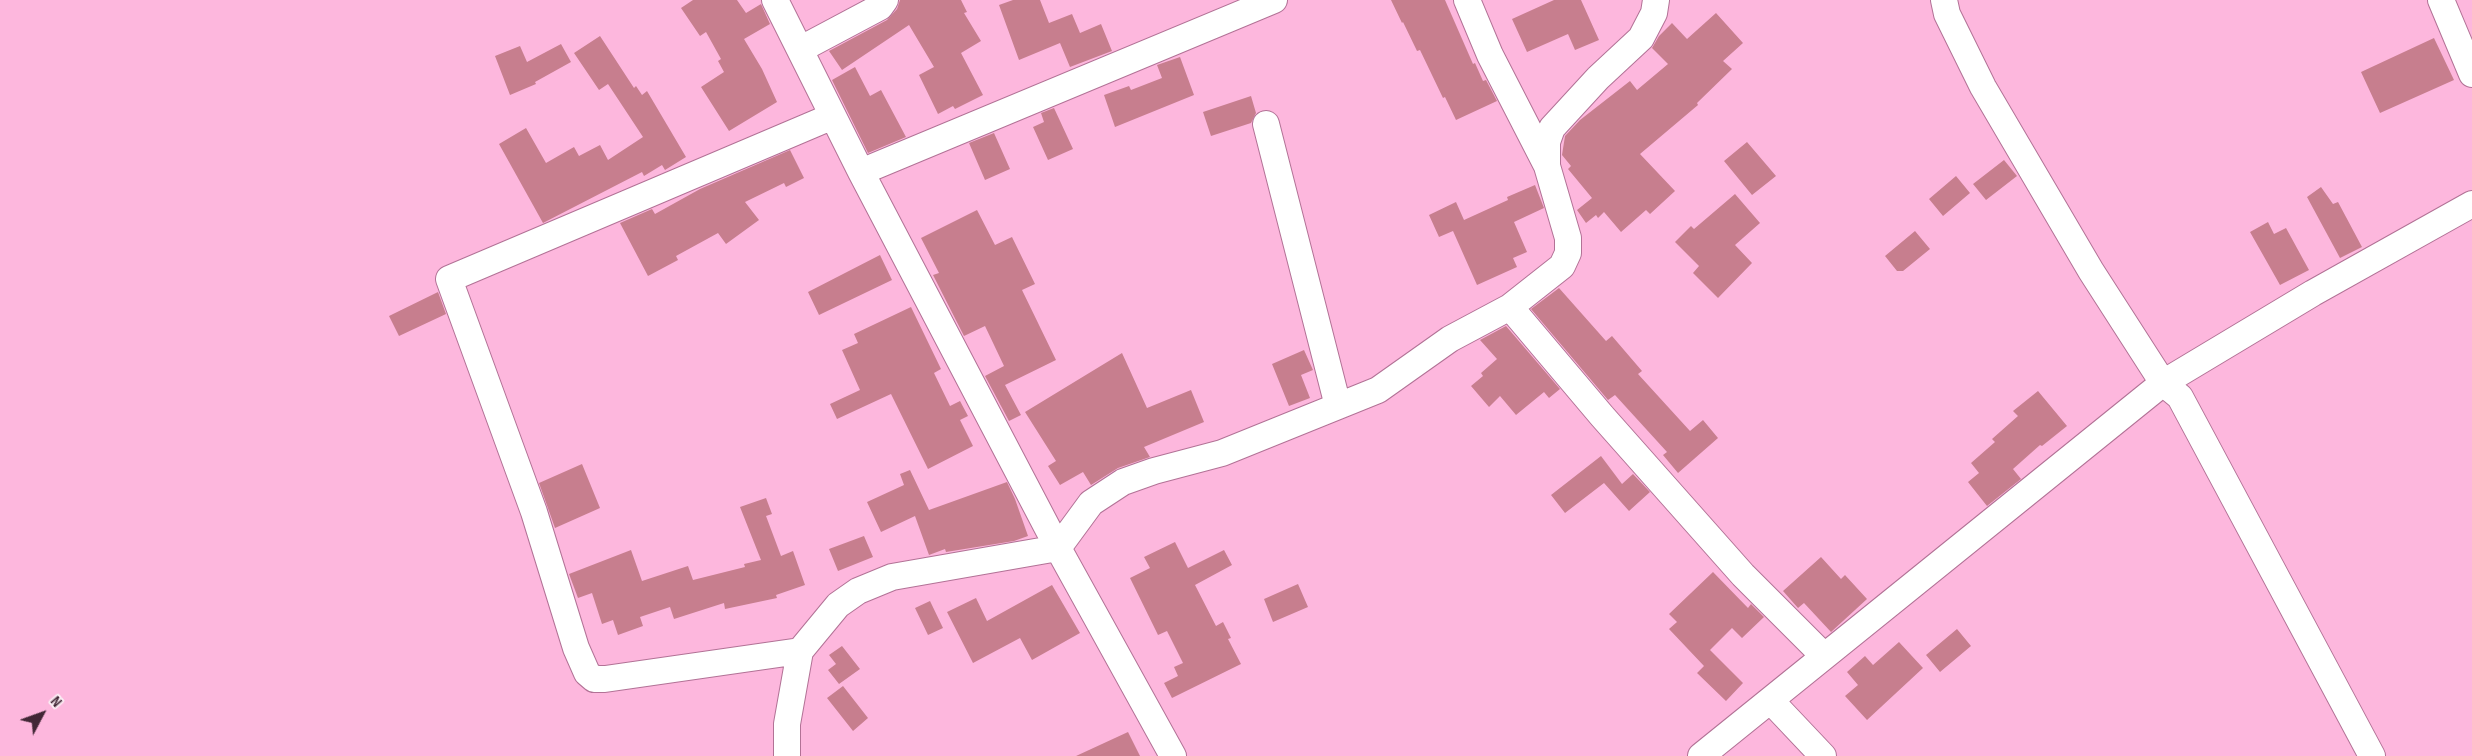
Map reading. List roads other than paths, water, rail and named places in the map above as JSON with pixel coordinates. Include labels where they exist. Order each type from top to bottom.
[{"type":"street","points":[[775,0],[832,116],[1058,548],[1173,756]]},
{"type":"street","points":[[801,49],[880,7],[885,0]]},
{"type":"street","points":[[861,172],[1274,0]]},
{"type":"street","points":[[787,756],[787,724],[800,651],[838,604],[858,591],[892,577],[1058,548],[1091,503],[1123,482],[1154,471],[1222,453],[1378,390],[1450,339],[1510,307],[1562,266],[1568,253],[1568,238],[1547,166],[1490,55],[1467,0]]},
{"type":"street","points":[[1547,166],[1547,142],[1552,128],[1598,78],[1641,38],[1654,14],[1656,0]]},
{"type":"street","points":[[1944,0],[1947,14],[1983,87],[2091,271],[2163,383],[2180,397],[2372,756]]},
{"type":"street","points":[[2440,0],[2472,74]]},
{"type":"street","points":[[800,651],[605,679],[594,679],[587,674],[576,648],[534,512],[448,279],[832,116]]},
{"type":"street","points":[[1266,124],[1338,406]]},
{"type":"street","points":[[1701,756],[2163,383],[2313,293],[2472,204]]},
{"type":"street","points":[[1510,307],[1602,416],[1743,575],[1824,656]]},
{"type":"street","points":[[1771,701],[1823,756]]}]
